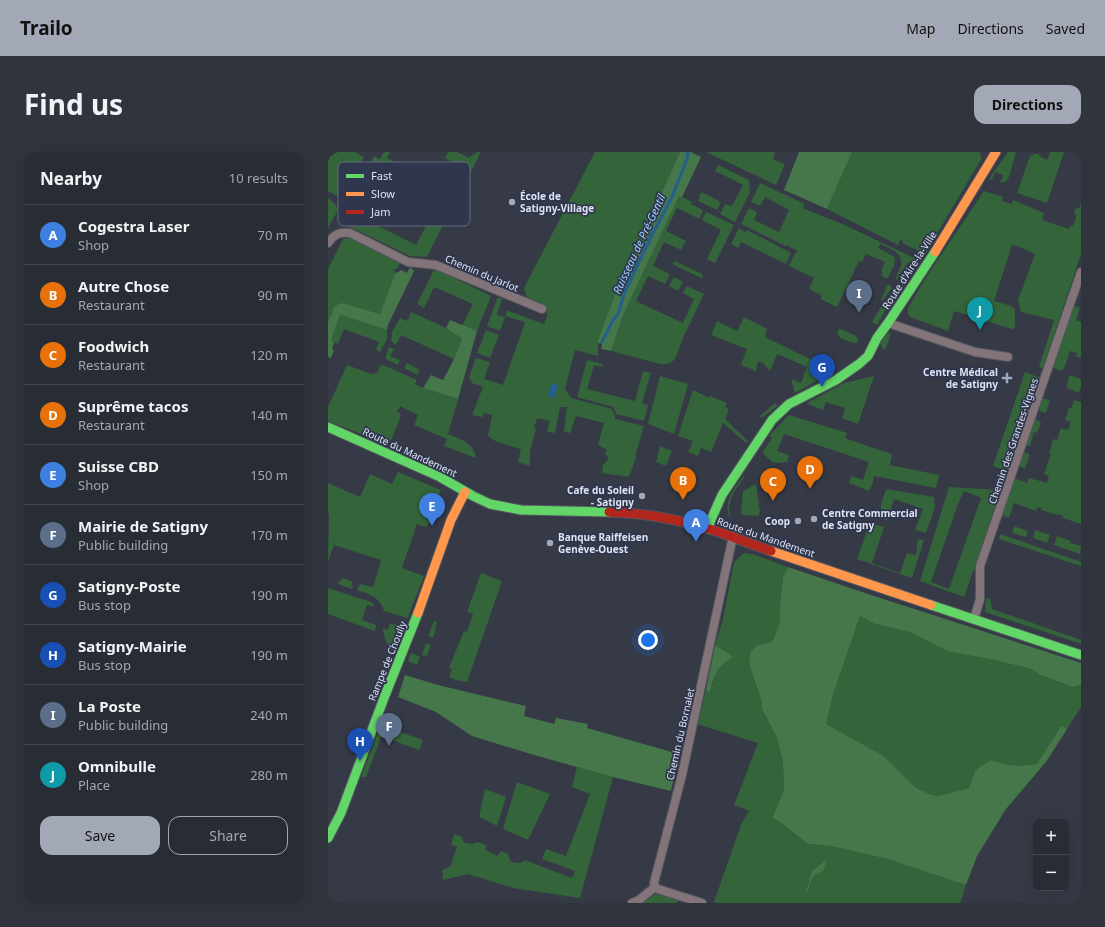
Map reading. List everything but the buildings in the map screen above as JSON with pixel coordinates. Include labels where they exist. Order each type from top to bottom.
[{"type":"street","name":"Route d'Aire-la-Ville","points":[[709,528],[710,522],[722,495],[772,420],[789,404],[836,380],[868,356],[877,338],[933,254],[996,152]]},
{"type":"street","name":"Chemin du Jarlot","points":[[328,243],[340,232],[350,233],[408,262],[419,264],[429,263],[436,265],[542,309]]},
{"type":"street","name":"Chemin des Grandes-Vignes","points":[[974,619],[980,598],[980,566],[1081,272]]},
{"type":"street","points":[[888,323],[974,352],[1008,357]]},
{"type":"street","name":"Route du Mandement","points":[[328,427],[440,477],[465,492],[490,504],[514,509],[537,511],[630,513],[709,528],[733,536],[750,544],[1081,655]]},
{"type":"street","name":"Rampe de Choully","points":[[328,838],[341,813],[413,626],[451,520],[465,492]]},
{"type":"street","name":"Chemin du Bornalet","points":[[655,887],[654,883],[682,775],[733,536]]},
{"type":"street","points":[[632,903],[639,900],[655,887],[702,903]]},
{"type":"green space","points":[[328,152],[355,152],[364,157],[362,162],[338,162],[338,196],[328,191]]},
{"type":"green space","points":[[384,152],[390,152],[387,158],[395,162],[371,162],[374,156],[380,159]]},
{"type":"green space","points":[[448,152],[457,152],[469,158],[477,152],[481,152],[470,174],[470,162],[453,162],[445,158]]},
{"type":"green space","points":[[595,152],[680,152],[612,302],[598,340],[598,356],[575,350],[565,389],[571,398],[612,409],[615,419],[644,426],[635,457],[636,458],[629,477],[602,473],[603,465],[609,458],[605,454],[607,450],[598,445],[604,423],[576,416],[570,433],[564,432],[567,407],[560,407],[555,433],[547,432],[550,421],[537,418],[534,428],[536,429],[530,451],[530,466],[518,462],[521,449],[497,442],[488,436],[492,415],[484,413],[483,417],[472,415],[483,387],[472,383],[469,377],[476,358],[490,362],[484,379],[503,385],[525,322],[505,316],[508,310],[544,324],[547,316],[546,307],[527,297],[524,289]]},
{"type":"green space","points":[[680,152],[691,152],[701,157],[682,197],[679,196],[624,313],[611,351],[601,349],[602,344],[598,343],[598,340],[612,302]]},
{"type":"green space","points":[[706,152],[774,152],[773,159],[785,164],[776,185]]},
{"type":"green space","points":[[799,152],[852,152],[827,209],[784,190]]},
{"type":"green space","points":[[852,152],[979,152],[982,158],[926,252],[922,250],[921,252],[902,243],[903,241],[900,240],[898,245],[827,209]]},
{"type":"green space","points":[[1008,152],[1016,152],[1009,177],[1005,182],[1000,183],[1003,175],[995,172],[992,180],[989,179]]},
{"type":"green space","points":[[1050,152],[1064,152],[1047,203],[1017,193],[1030,156],[1039,154],[1039,156],[1047,160]]},
{"type":"green space","points":[[718,165],[749,180],[750,192],[735,222],[720,214],[725,204],[732,206],[743,185],[715,171]]},
{"type":"green space","points":[[760,183],[805,204],[803,208],[847,226],[916,259],[918,263],[914,261],[913,265],[908,262],[896,281],[901,259],[896,252],[880,244],[878,248],[895,258],[894,266],[887,279],[881,275],[885,262],[866,254],[862,262],[859,261],[837,307],[821,299],[821,295],[809,289],[814,278],[789,266],[794,255],[798,251],[741,224],[749,208],[757,212],[754,220],[779,232],[789,210],[765,197],[760,206],[751,202]]},
{"type":"green space","points":[[984,191],[1003,197],[1002,201],[1012,204],[1013,200],[1044,213],[1042,220],[1069,229],[1071,225],[1073,226],[1077,215],[1074,214],[1076,208],[1079,209],[1081,204],[1081,254],[1043,368],[1039,367],[1054,320],[1021,312],[1018,300],[1035,254],[1020,247],[1012,245],[994,301],[1011,306],[1015,309],[1015,328],[1012,329],[954,311],[948,331],[910,317],[908,314],[908,308],[927,276]]},
{"type":"green space","points":[[701,192],[721,202],[717,210],[698,201]]},
{"type":"green space","points":[[679,195],[692,202],[691,204],[703,210],[699,219],[677,208],[666,231],[686,241],[681,250],[664,242],[653,266],[670,274],[665,284],[648,276],[636,301],[683,323],[694,299],[683,293],[687,286],[704,294],[675,359],[671,362],[660,364],[611,351],[624,313]]},
{"type":"green space","points":[[328,198],[336,205],[338,210],[328,228]]},
{"type":"green space","points":[[706,212],[734,225],[715,263],[707,259],[721,230],[702,220]]},
{"type":"green space","points":[[348,226],[378,226],[416,245],[426,226],[442,226],[427,257],[410,256]]},
{"type":"green space","points":[[739,228],[745,232],[747,230],[791,253],[786,264],[741,242],[738,248],[731,244]]},
{"type":"green space","points":[[343,239],[352,239],[400,263],[398,268],[393,270],[396,272],[380,314],[343,303],[332,314],[328,322],[328,269]]},
{"type":"green space","points":[[675,261],[702,274],[703,277],[701,278],[674,265],[673,263]]},
{"type":"green space","points":[[410,267],[414,271],[387,330],[340,315],[331,341],[334,342],[332,349],[334,350],[331,358],[328,357],[328,322],[333,312],[333,308],[343,303],[380,314],[395,274],[401,270],[407,273]]},
{"type":"green space","points":[[436,269],[491,296],[477,331],[462,326],[473,304],[434,287],[424,308],[417,304],[434,270]]},
{"type":"green space","points":[[674,277],[683,282],[678,291],[669,286]]},
{"type":"green space","points":[[887,285],[890,285],[892,288],[882,301],[881,300]]},
{"type":"green space","points":[[502,298],[497,315],[505,317],[500,331],[487,326],[497,299]]},
{"type":"green space","points":[[883,303],[888,306],[877,325],[872,322]]},
{"type":"green space","points":[[1073,305],[1080,308],[1076,320],[1081,322],[1081,358],[1076,356],[1077,353],[1070,351],[1062,371],[1052,367],[1068,325]]},
{"type":"green space","points":[[411,312],[462,337],[454,359],[401,335],[396,345],[391,341],[392,332],[400,318],[407,321]]},
{"type":"green space","points":[[340,315],[387,330],[387,339],[380,352],[376,350],[379,342],[344,329],[338,344],[331,341]]},
{"type":"green space","points":[[744,317],[767,329],[765,337],[834,371],[795,393],[791,379],[801,383],[807,367],[777,354],[770,371],[763,363],[758,361],[756,371],[741,365],[747,349],[711,335],[717,321],[737,331]]},
{"type":"green space","points":[[450,320],[477,331],[458,399],[423,388],[431,375],[443,380],[454,359],[462,338],[446,328]]},
{"type":"green space","points":[[839,329],[856,336],[858,340],[857,343],[840,338],[837,333]]},
{"type":"green space","points":[[486,330],[499,335],[490,358],[477,353]]},
{"type":"green space","points":[[891,333],[885,350],[880,343],[886,334]]},
{"type":"green space","points":[[389,347],[394,349],[390,356],[400,360],[398,365],[386,359]]},
{"type":"green space","points":[[587,360],[603,364],[602,367],[594,365],[587,389],[635,401],[643,371],[651,373],[642,403],[648,405],[644,421],[616,414],[613,407],[577,397]]},
{"type":"green space","points":[[407,363],[420,370],[417,375],[404,368]]},
{"type":"green space","points":[[347,365],[371,374],[377,373],[380,366],[383,365],[417,380],[415,384],[423,388],[458,399],[448,434],[470,445],[476,458],[444,446],[447,439],[414,425],[418,415],[400,406],[397,412],[400,413],[401,416],[389,445],[328,421],[328,407]]},
{"type":"green space","points":[[1025,372],[1040,378],[1007,471],[993,466]]},
{"type":"green space","points":[[1069,375],[1081,379],[1079,393],[1067,388]]},
{"type":"green space","points":[[660,376],[688,384],[674,434],[648,424]]},
{"type":"green space","points":[[874,376],[858,424],[842,418],[845,408],[826,402],[823,410],[807,403],[844,383]]},
{"type":"green space","points":[[693,390],[709,398],[710,396],[727,403],[725,407],[729,409],[725,419],[748,441],[746,443],[723,423],[711,452],[701,448],[698,456],[688,452],[693,441],[678,436]]},
{"type":"green space","points":[[1042,398],[1050,400],[1046,413],[1039,411]]},
{"type":"green space","points":[[1074,400],[1081,402],[1081,524],[1063,518],[1063,516],[1059,514],[1041,510],[1041,508],[1038,507],[1036,511],[1014,503],[1009,518],[1002,515],[1015,478],[1027,483],[1029,478],[1047,483],[1049,476],[1044,474],[1051,454],[1049,453],[1053,439],[1057,440],[1061,428],[1068,430],[1071,422],[1065,420],[1069,408],[1071,408]]},
{"type":"green space","points":[[775,403],[777,406],[762,418],[760,416]]},
{"type":"green space","points":[[789,415],[847,433],[845,438],[892,454],[890,465],[939,475],[936,488],[874,476],[869,491],[849,483],[851,476],[863,480],[869,462],[784,434],[777,451],[789,455],[787,462],[774,463],[762,453],[772,438],[769,436]]},
{"type":"green space","points":[[1035,419],[1041,422],[1037,433],[1034,432],[1030,446],[1026,445]]},
{"type":"green space","points":[[660,446],[672,451],[666,466],[656,462]]},
{"type":"green space","points":[[1023,452],[1030,454],[1025,468],[1019,466]]},
{"type":"green space","points":[[398,472],[441,490],[427,527],[417,524],[402,568],[424,576],[407,618],[384,611],[377,599],[357,590],[360,584],[373,587],[381,560],[334,545],[328,561],[328,483],[360,497],[370,474],[392,484]]},
{"type":"green space","points":[[744,475],[745,476],[735,490],[729,505],[729,517],[728,505],[729,499]]},
{"type":"green space","points":[[756,484],[760,512],[758,516],[741,515],[743,491]]},
{"type":"green space","points":[[949,487],[1000,490],[964,597],[920,581]],"holes":[[[964,491],[981,498],[949,589],[931,582],[958,504]]]},
{"type":"green space","points":[[886,489],[934,497],[935,507],[926,533],[915,530],[923,509],[894,499],[887,520],[881,518],[881,504]]},
{"type":"green space","points":[[870,523],[884,527],[872,563],[900,573],[907,553],[916,555],[918,539],[924,540],[912,578],[857,559]]},
{"type":"green space","points":[[1014,526],[1028,531],[1026,537],[1012,533]]},
{"type":"green space","points":[[1035,530],[1050,535],[1047,543],[1033,538]]},
{"type":"green space","points":[[1000,534],[1081,562],[1081,566],[999,539]]},
{"type":"green space","points":[[1057,536],[1071,541],[1070,543],[1081,546],[1080,554],[1054,545]]},
{"type":"green space","points":[[744,553],[752,554],[788,567],[783,577],[780,622],[772,642],[757,645],[750,652],[749,664],[762,704],[762,709],[777,738],[783,763],[784,790],[772,818],[777,820],[808,844],[831,846],[887,859],[966,885],[960,903],[714,902],[741,825],[749,811],[734,805],[758,743],[697,724],[706,690],[710,693],[716,673],[732,657],[715,646],[723,619],[734,563]],"holes":[[[827,859],[824,870],[815,870],[807,893],[806,891],[812,871]]]},
{"type":"green space","points":[[788,567],[1081,663],[1081,685],[1072,687],[1041,675],[1029,668],[948,651],[910,632],[875,624],[860,616],[833,695],[826,724],[884,756],[915,787],[929,794],[938,796],[969,788],[976,771],[982,765],[992,760],[1003,764],[1014,765],[1037,764],[1061,726],[1067,729],[1046,762],[1006,809],[977,856],[966,885],[887,859],[831,846],[808,844],[777,820],[772,818],[784,790],[783,763],[777,738],[762,709],[762,703],[749,664],[750,652],[757,645],[772,642],[780,622],[783,577]]},
{"type":"green space","points":[[481,573],[502,581],[467,682],[449,677],[452,669],[449,668],[464,631],[467,632],[473,614],[467,612]]},
{"type":"green space","points":[[342,578],[353,582],[351,586],[353,587],[352,589],[338,584]]},
{"type":"green space","points":[[328,588],[371,602],[375,607],[367,605],[362,620],[376,625],[375,631],[328,614]]},
{"type":"green space","points":[[986,598],[990,599],[992,609],[1081,640],[1081,644],[985,612]]},
{"type":"green space","points":[[860,616],[875,624],[910,632],[933,644],[1029,668],[1041,675],[1072,687],[1081,685],[1081,707],[1067,729],[1061,726],[1037,764],[1014,765],[1003,764],[992,760],[973,774],[969,788],[938,796],[929,794],[915,787],[884,756],[826,724],[833,695]]},
{"type":"green space","points":[[434,621],[437,622],[433,638],[428,636]]},
{"type":"green space","points":[[390,623],[404,628],[395,653],[386,642],[383,632],[383,628],[388,630]]},
{"type":"green space","points":[[426,643],[431,645],[427,656],[422,655]]},
{"type":"green space","points":[[715,645],[733,657],[717,672],[710,693],[706,690]]},
{"type":"green space","points":[[411,653],[420,657],[417,665],[408,661]]},
{"type":"green space","points":[[405,675],[438,685],[526,706],[524,716],[554,724],[556,718],[588,724],[587,728],[679,754],[671,791],[613,777],[472,736],[436,712],[398,697]]},
{"type":"green space","points":[[381,725],[384,726],[366,777],[361,777]]},
{"type":"green space","points":[[389,728],[423,740],[419,750],[386,738]]},
{"type":"green space","points":[[577,767],[613,777],[580,898],[513,888],[468,874],[443,880],[442,870],[450,867],[457,847],[451,845],[454,834],[461,836],[464,843],[472,844],[477,842],[486,845],[486,850],[497,856],[501,851],[508,854],[511,862],[520,863],[525,860],[572,878],[575,871],[542,859],[546,849],[566,856],[590,794],[572,787]]},
{"type":"green space","points":[[517,782],[550,794],[528,840],[503,829]]},
{"type":"green space","points":[[485,789],[506,797],[497,826],[479,817]]},
{"type":"green space","points":[[827,859],[824,870],[813,876],[807,893],[806,891],[812,871]]},
{"type":"green space","points":[[659,892],[678,899],[677,903],[642,903]]},
{"type":"water","points":[[552,383],[558,385],[555,396],[551,398],[548,394]]},
{"type":"waterway","name":"Ruisseau de Pré-Gentil","points":[[602,342],[613,320],[618,314],[624,294],[672,197],[687,159],[688,152]]},
{"type":"traffic: fast","points":[[709,529],[710,522],[722,495],[772,420],[789,404],[836,380],[868,356],[877,338],[935,252]]},
{"type":"traffic: fast","points":[[328,427],[440,477],[490,504],[521,510],[609,512]]},
{"type":"traffic: fast","points":[[931,605],[1081,655]]},
{"type":"traffic: fast","points":[[328,838],[341,813],[418,613]]},
{"type":"traffic: slow","points":[[935,252],[996,152]]},
{"type":"traffic: slow","points":[[418,613],[451,520],[465,492]]},
{"type":"traffic: slow","points":[[771,551],[931,605]]},
{"type":"traffic: jam","points":[[609,512],[638,514],[680,521],[722,533],[771,551]]},
{"type":"place","name":"École de Satigny-Village","points":[[512,202]]},
{"type":"place","name":"La Poste","points":[[859,313]]},
{"type":"place","name":"Omnibulle","points":[[980,330]]},
{"type":"place","name":"Centre Médical de Satigny","points":[[1007,378]]},
{"type":"place","name":"Satigny-Poste","points":[[822,387]]},
{"type":"place","name":"Suprême tacos","points":[[810,489]]},
{"type":"place","name":"Cafe du Soleil - Satigny","points":[[642,496]]},
{"type":"place","name":"Autre Chose","points":[[683,500]]},
{"type":"place","name":"Foodwich","points":[[773,501]]},
{"type":"place","name":"Centre Commercial de Satigny","points":[[814,519]]},
{"type":"place","name":"Coop","points":[[798,521]]},
{"type":"place","name":"Suisse CBD","points":[[432,526]]},
{"type":"place","name":"Cogestra Laser","points":[[696,542]]},
{"type":"place","name":"Banque Raiffeisen Genève-Ouest","points":[[550,543]]},
{"type":"place","name":"Mairie de Satigny","points":[[389,746]]},
{"type":"place","name":"Satigny-Mairie","points":[[360,761]]}]
